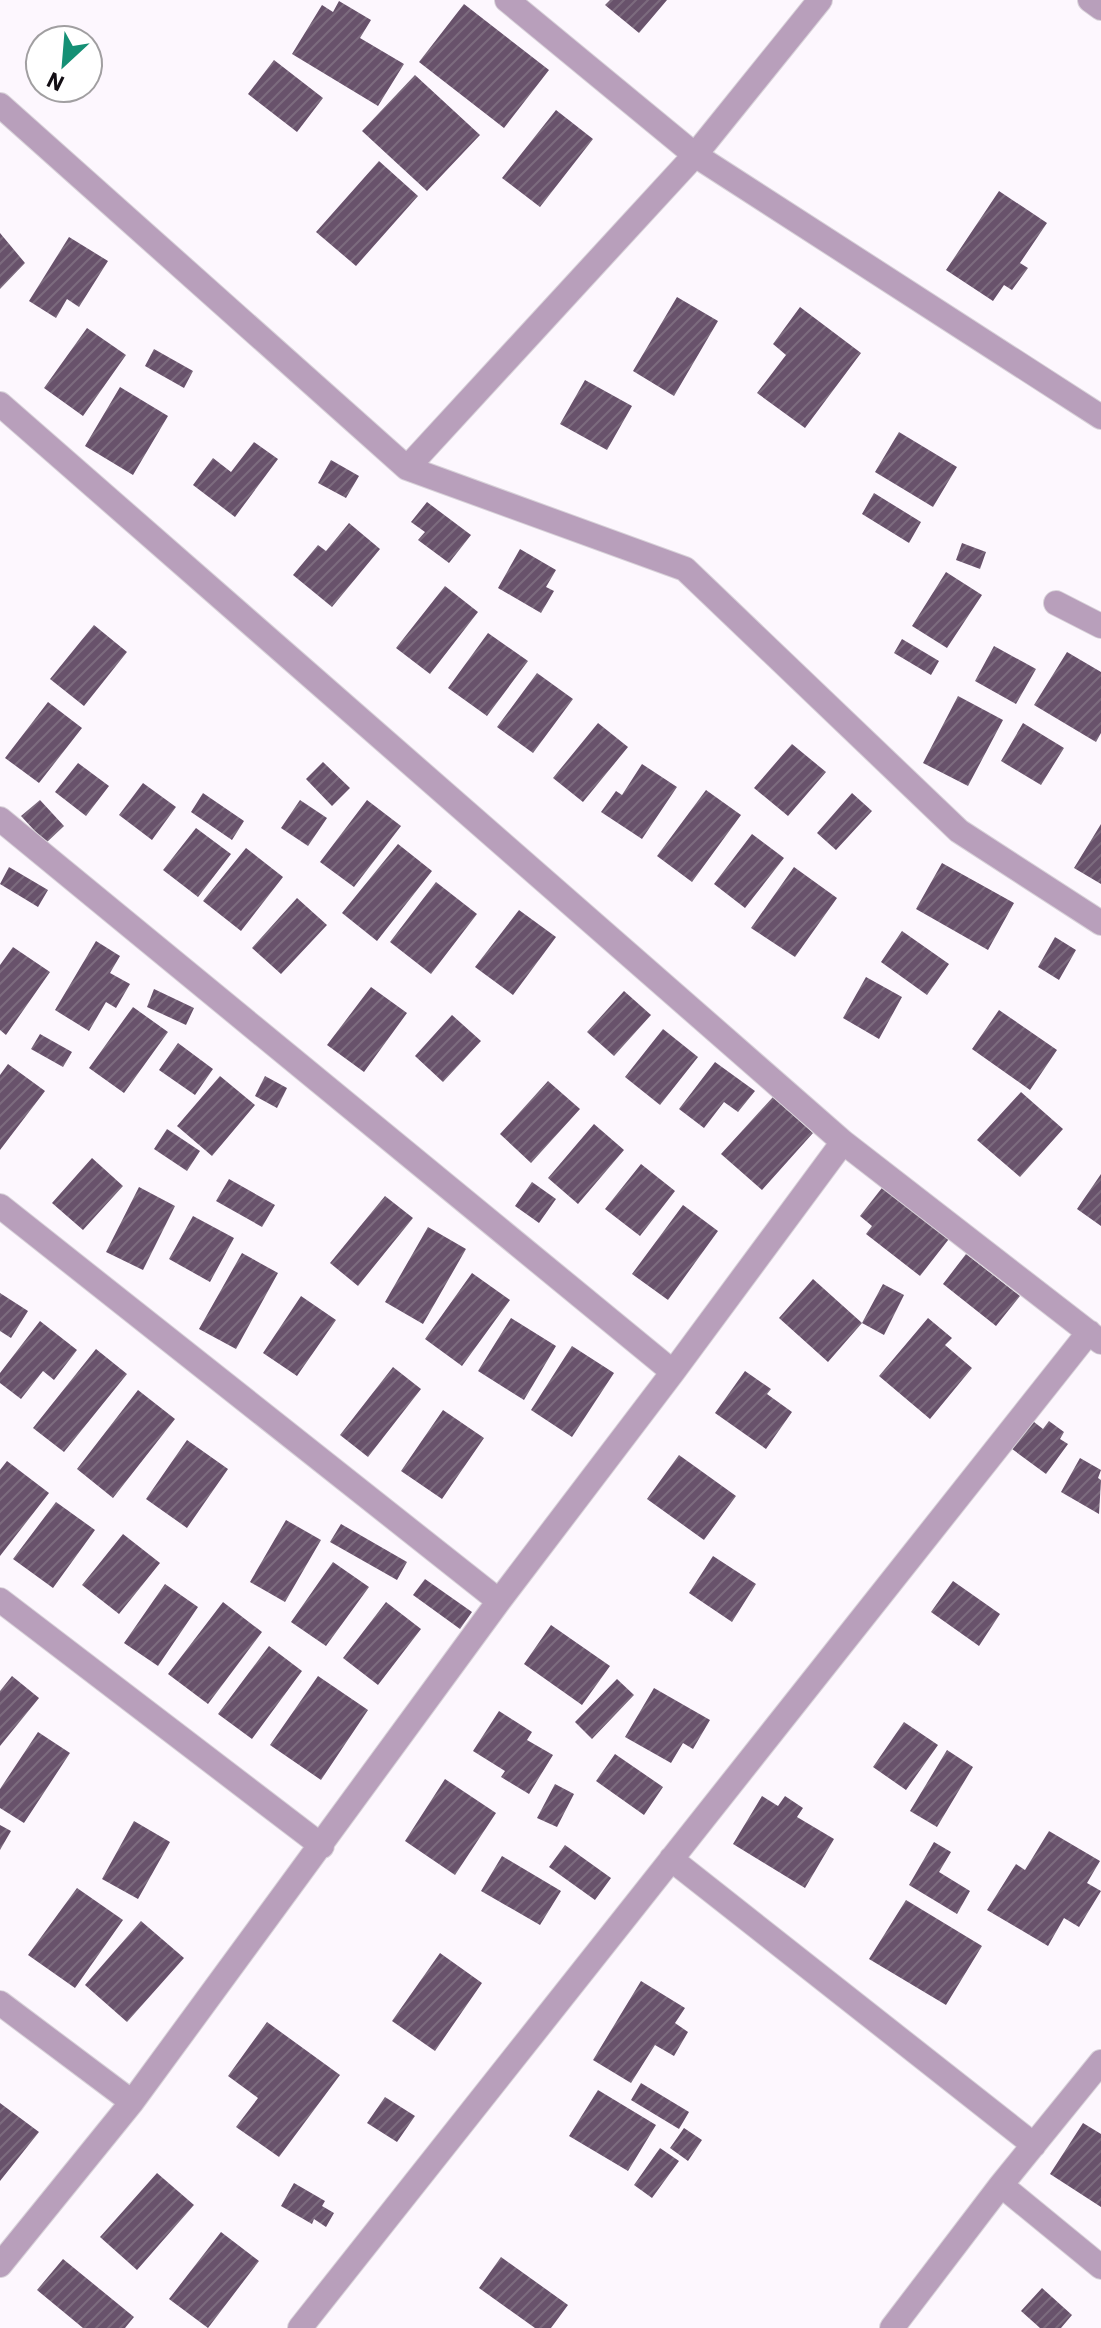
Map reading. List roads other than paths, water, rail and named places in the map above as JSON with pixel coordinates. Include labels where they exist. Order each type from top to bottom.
[{"type":"street","points":[[507,0],[695,155],[1101,417]]},
{"type":"street","points":[[407,468],[695,155],[820,0]]},
{"type":"street","points":[[1090,0],[1101,8]]},
{"type":"street","points":[[0,105],[407,468],[685,569],[959,831],[1101,923]]},
{"type":"street","points":[[0,404],[843,1142],[1095,1337],[671,1859],[300,2328]]},
{"type":"street","points":[[1056,603],[1101,626]]},
{"type":"street","points":[[0,819],[673,1372]]},
{"type":"street","points":[[0,2265],[132,2102],[499,1601],[843,1142]]},
{"type":"street","points":[[0,1206],[499,1601]]},
{"type":"street","points":[[0,1600],[322,1846]]},
{"type":"street","points":[[671,1859],[1034,2145]]},
{"type":"street","points":[[0,2003],[132,2102]]},
{"type":"street","points":[[892,2328],[1001,2185],[1101,2062]]},
{"type":"street","points":[[1001,2185],[1101,2267]]}]
